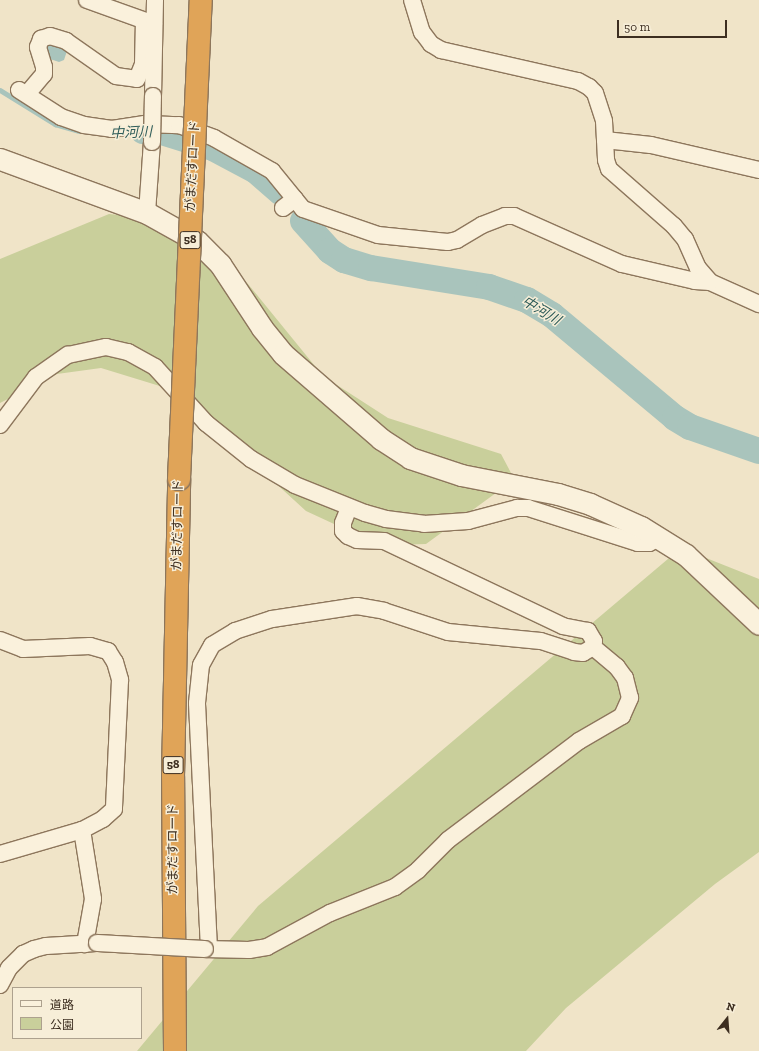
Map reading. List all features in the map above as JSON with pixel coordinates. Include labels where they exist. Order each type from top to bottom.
[{"type":"highway","name":"がまだすロード","points":[[175,1051],[172,776],[179,479],[201,0]]},
{"type":"street","points":[[87,0],[150,23]]},
{"type":"street","points":[[155,0],[143,64],[138,79],[116,76],[66,41],[50,36],[41,39],[38,47],[44,67],[44,74],[23,92],[61,117],[84,125],[112,129],[145,124],[180,125],[214,138],[272,172],[289,204],[378,235],[409,240],[457,240],[482,225],[505,216],[514,216],[622,264],[695,281],[710,282],[759,304]]},
{"type":"street","points":[[412,0],[422,32],[431,44],[441,50],[578,81],[589,87],[599,103],[605,140],[606,160],[610,169],[674,226],[685,239],[698,268],[710,282]]},
{"type":"street","points":[[147,214],[152,142],[153,96],[150,23]]},
{"type":"street","points":[[605,140],[651,145],[759,170]]},
{"type":"street","points":[[0,159],[147,214],[197,241],[220,264],[262,328],[283,354],[381,439],[410,458],[461,476],[525,486],[577,500],[621,518],[659,538],[712,578],[759,624]]},
{"type":"street","points":[[0,425],[36,377],[68,355],[106,347],[128,352],[155,367],[201,418],[241,453],[295,485],[349,507],[386,519],[424,524],[468,521],[518,508],[528,508],[638,543],[649,543],[659,538]]},
{"type":"street","points":[[207,949],[197,703],[201,665],[212,645],[235,631],[272,619],[357,606],[384,611],[448,632],[541,641],[574,652],[583,653],[593,647],[594,641],[588,631],[563,626],[384,541],[371,538],[357,540],[348,536],[343,531],[342,523],[349,507]]},
{"type":"street","points":[[0,640],[23,649],[90,646],[108,651],[115,662],[120,680],[114,809],[103,819],[82,830],[0,854]]},
{"type":"street","points":[[0,985],[9,968],[23,954],[46,946],[91,944],[248,950],[267,947],[330,913],[395,887],[418,870],[448,840],[573,746],[622,716],[630,698],[628,683],[617,666],[593,647]]},
{"type":"street","points":[[82,830],[93,899],[91,944]]},
{"type":"green space","points":[[109,214],[159,219],[200,238],[248,284],[323,376],[388,418],[501,454],[511,473],[500,490],[426,544],[394,545],[347,530],[306,511],[237,448],[163,387],[101,368],[57,374],[0,403],[0,259]]},
{"type":"green space","points":[[675,553],[696,554],[759,579],[759,852],[715,884],[566,1008],[526,1051],[137,1051],[258,906]]},
{"type":"water","points":[[49,43],[59,45],[67,51],[64,60],[59,62],[50,59],[44,48]]},
{"type":"waterway","name":"中河川","points":[[0,90],[55,124],[79,131]]},
{"type":"waterway","name":"中河川","points":[[143,131],[162,132],[213,148],[256,171],[281,193]]},
{"type":"waterway","name":"中河川","points":[[303,221],[330,251],[344,260],[371,268],[489,287],[527,300],[552,315],[675,418],[690,427],[759,451]]}]
